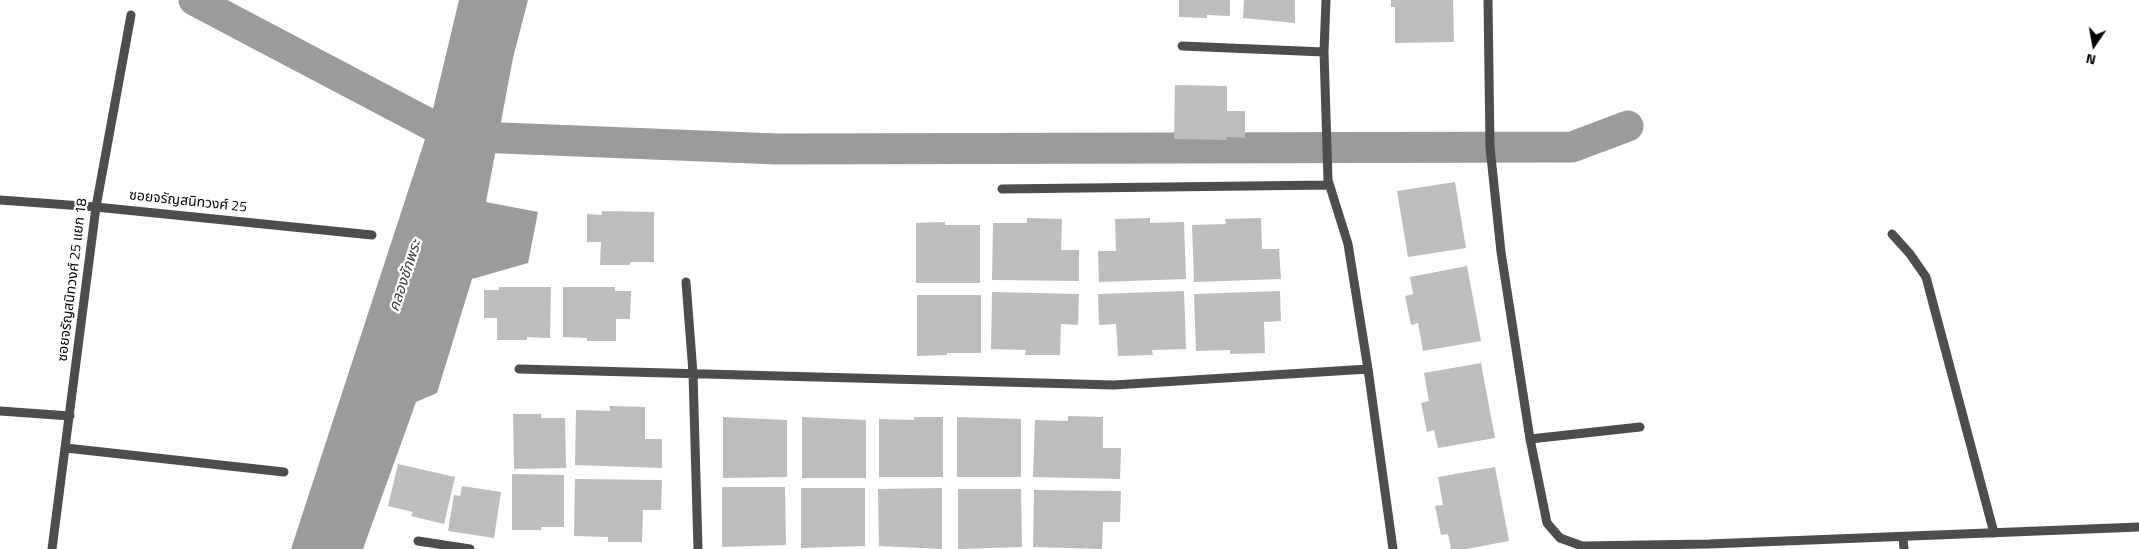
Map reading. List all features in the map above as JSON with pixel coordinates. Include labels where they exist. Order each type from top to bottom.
[{"type":"street","points":[[1326,0],[1324,117],[1329,182],[1348,244],[1368,369],[1393,549]]},
{"type":"street","points":[[1488,0],[1490,147],[1501,252],[1530,439],[1547,523],[1560,538],[1582,546],[1903,537],[2139,527]]},
{"type":"street","name":"ซอยจรัญสนิทวงศ์ 25 แยก 18","points":[[52,549],[96,207],[131,16]]},
{"type":"street","points":[[1182,46],[1324,52]]},
{"type":"street","points":[[1002,189],[1329,182]]},
{"type":"street","name":"ซอยจรัญสนิทวงศ์ 25","points":[[0,200],[96,207],[372,235]]},
{"type":"street","points":[[1892,234],[1910,254],[1926,277],[1994,533]]},
{"type":"street","points":[[686,282],[693,373],[698,549]]},
{"type":"street","points":[[519,369],[1114,385],[1368,369]]},
{"type":"street","points":[[0,410],[70,416]]},
{"type":"street","points":[[1530,439],[1640,427]]},
{"type":"street","points":[[66,448],[284,472]]},
{"type":"street","points":[[1903,537],[1904,549]]},
{"type":"street","points":[[418,541],[470,549]]},
{"type":"water","name":"คลองชักพระ","points":[[459,0],[528,0],[513,58],[486,202],[538,212],[528,263],[472,279],[437,393],[416,402],[363,549],[291,549],[428,130]]},
{"type":"building","points":[[1179,0],[1230,0],[1230,16],[1207,15],[1207,18],[1179,17]]},
{"type":"building","points":[[1244,0],[1295,0],[1295,23],[1243,18]]},
{"type":"building","points":[[1391,0],[1453,0],[1454,42],[1395,43],[1395,7],[1391,7]]},
{"type":"building","points":[[1175,85],[1227,86],[1227,111],[1245,111],[1245,138],[1227,137],[1227,140],[1174,139]]},
{"type":"building","points":[[1455,182],[1466,248],[1408,257],[1397,191]]},
{"type":"building","points":[[602,211],[654,212],[654,262],[630,262],[630,265],[600,265],[601,242],[587,242],[587,214],[602,215]]},
{"type":"building","points":[[1027,218],[1062,219],[1061,250],[1079,250],[1079,281],[992,280],[993,223],[1027,223]]},
{"type":"building","points":[[1150,218],[1150,223],[1184,222],[1186,279],[1099,282],[1098,251],[1116,251],[1115,219]]},
{"type":"building","points":[[1261,218],[1262,249],[1279,249],[1281,279],[1194,282],[1192,225],[1226,224],[1225,219]]},
{"type":"building","points":[[945,222],[945,225],[980,225],[980,283],[916,283],[916,223]]},
{"type":"building","points":[[1467,266],[1481,341],[1423,351],[1418,323],[1411,325],[1405,296],[1413,294],[1410,277]]},
{"type":"building","points":[[499,287],[551,287],[550,338],[527,337],[527,340],[497,340],[497,318],[484,318],[484,290],[499,290]]},
{"type":"building","points":[[563,287],[615,287],[615,291],[631,291],[630,319],[616,319],[616,341],[587,341],[587,338],[563,337]]},
{"type":"building","points":[[1184,291],[1186,349],[1152,350],[1153,355],[1118,356],[1116,324],[1099,325],[1098,294]]},
{"type":"building","points":[[1280,291],[1281,321],[1264,322],[1265,353],[1230,354],[1230,350],[1196,351],[1194,294]]},
{"type":"building","points":[[992,292],[1079,294],[1078,325],[1061,324],[1060,355],[1025,355],[1026,350],[991,349]]},
{"type":"building","points":[[917,295],[981,295],[981,353],[947,353],[947,355],[917,356]]},
{"type":"building","points":[[1481,363],[1495,438],[1438,448],[1434,430],[1427,432],[1421,403],[1429,401],[1424,373]]},
{"type":"building","points":[[610,406],[645,407],[645,439],[662,439],[662,468],[575,465],[576,410],[610,411]]},
{"type":"building","points":[[513,414],[541,414],[541,418],[565,418],[566,468],[514,469]]},
{"type":"building","points":[[1068,416],[1103,417],[1103,448],[1121,448],[1120,479],[1033,477],[1035,420],[1068,421]]},
{"type":"building","points":[[723,417],[787,420],[787,477],[723,478]]},
{"type":"building","points":[[802,417],[866,420],[866,478],[802,478]]},
{"type":"building","points":[[914,417],[943,417],[943,477],[879,477],[879,419],[914,420]]},
{"type":"building","points":[[957,417],[1021,419],[1021,477],[957,477]]},
{"type":"building","points":[[398,464],[455,477],[444,524],[411,516],[413,512],[388,506]]},
{"type":"building","points":[[1495,467],[1509,541],[1466,549],[1451,549],[1448,534],[1441,535],[1435,506],[1443,505],[1438,477]]},
{"type":"building","points":[[512,474],[564,475],[564,527],[541,527],[541,530],[512,530]]},
{"type":"building","points":[[575,479],[662,480],[661,510],[643,510],[642,542],[608,542],[608,537],[574,536]]},
{"type":"building","points":[[462,486],[501,492],[494,538],[448,531],[454,495],[460,496]]},
{"type":"building","points":[[722,487],[785,487],[786,545],[722,547]]},
{"type":"building","points":[[801,488],[865,488],[865,546],[801,548]]},
{"type":"building","points":[[942,488],[942,549],[879,546],[878,489]]},
{"type":"building","points":[[958,489],[1021,489],[1022,547],[958,549]]},
{"type":"building","points":[[1034,490],[1121,491],[1120,522],[1103,522],[1102,549],[1033,547]]},
{"type":"waterway","points":[[194,0],[452,136],[777,149],[1572,147],[1628,126]]}]
